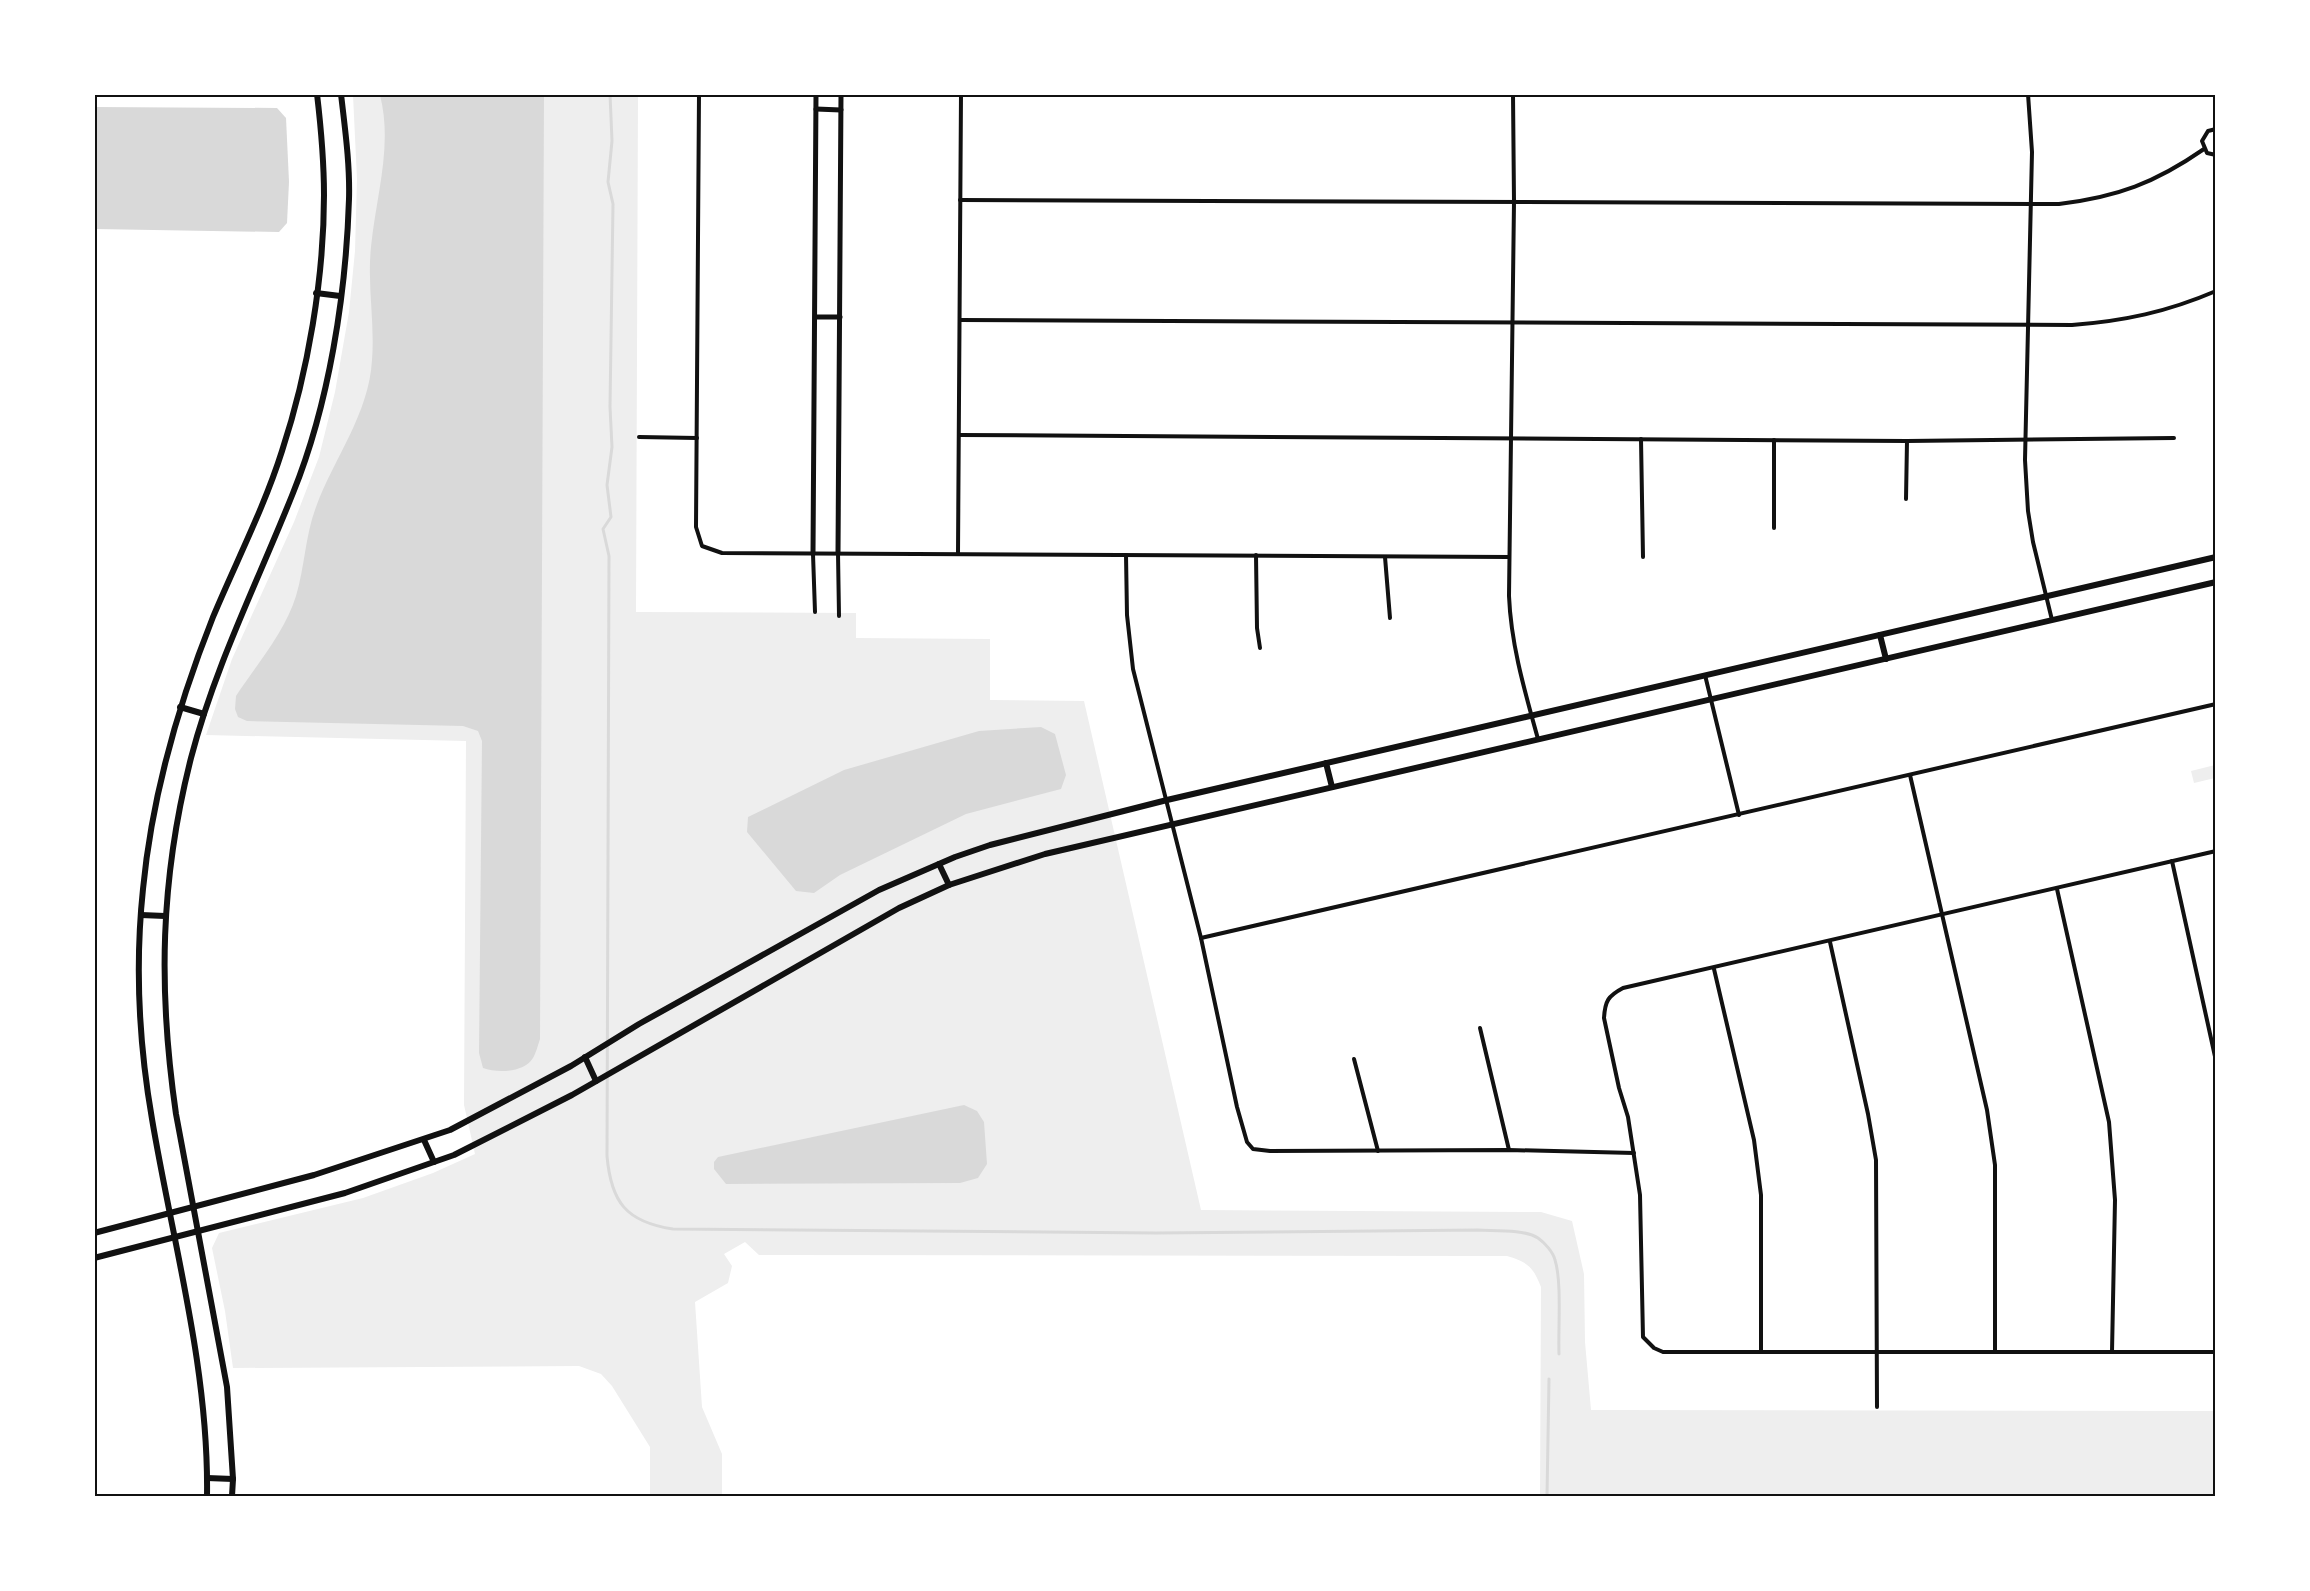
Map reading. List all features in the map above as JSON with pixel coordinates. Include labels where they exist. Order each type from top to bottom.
[{"type":"main road","points":[[207,1497],[202,1394],[151,1117],[145,1071],[139,975],[141,915],[155,807],[180,707],[211,623],[271,483],[302,377],[316,293],[324,198],[324,168],[317,94]]},
{"type":"main road","points":[[232,1497],[233,1479],[227,1387],[169,1068],[164,974],[165,916],[173,844],[181,801],[204,714],[230,641],[294,492],[306,459],[326,382],[340,296],[349,199],[347,148],[341,94]]},
{"type":"main road","points":[[316,293],[340,296]]},
{"type":"main road","points":[[94,1233],[322,1173],[450,1130],[570,1066],[639,1024],[879,890],[990,844],[1167,800],[2216,557]]},
{"type":"main road","points":[[94,1258],[345,1193],[464,1150],[572,1095],[898,908],[949,885],[1045,854],[2216,582]]},
{"type":"main road","points":[[1880,635],[1886,659]]},
{"type":"main road","points":[[180,707],[204,714]]},
{"type":"main road","points":[[1326,763],[1332,788]]},
{"type":"main road","points":[[939,864],[949,885]]},
{"type":"main road","points":[[141,915],[165,916]]},
{"type":"main road","points":[[585,1057],[596,1081]]},
{"type":"main road","points":[[424,1140],[434,1162]]},
{"type":"main road","points":[[207,1478],[233,1479]]},
{"type":"street","points":[[699,94],[696,527],[702,546],[722,553],[1509,557]]},
{"type":"street","points":[[815,612],[813,554],[816,94]]},
{"type":"street","points":[[838,616],[841,94]]},
{"type":"street","points":[[958,553],[961,94]]},
{"type":"street","points":[[1513,94],[1514,202],[1509,438],[1510,623],[1516,660],[1538,740]]},
{"type":"street","points":[[2028,94],[2032,152],[2026,440],[2028,511],[2052,620]]},
{"type":"street","points":[[816,109],[841,110]]},
{"type":"street","points":[[2204,149],[2202,137],[2208,131],[2216,129]]},
{"type":"street","points":[[960,200],[2059,204],[2094,200],[2119,194],[2174,168],[2204,149]]},
{"type":"street","points":[[2204,149],[2216,155]]},
{"type":"street","points":[[960,320],[2072,325],[2138,317],[2216,291]]},
{"type":"street","points":[[816,317],[840,317]]},
{"type":"street","points":[[959,435],[1907,441],[2174,438]]},
{"type":"street","points":[[639,437],[697,438]]},
{"type":"street","points":[[1641,439],[1643,557]]},
{"type":"street","points":[[1774,440],[1774,528]]},
{"type":"street","points":[[1906,499],[1907,441]]},
{"type":"street","points":[[1126,555],[1126,615],[1132,669],[1201,938],[1237,1107],[1247,1142],[1253,1149],[1270,1151],[1509,1150],[1634,1153]]},
{"type":"street","points":[[1256,555],[1257,628],[1260,648]]},
{"type":"street","points":[[1385,557],[1390,618]]},
{"type":"street","points":[[1705,675],[1738,815]]},
{"type":"street","points":[[1201,938],[2216,704]]},
{"type":"street","points":[[1910,775],[1984,1094],[1995,1165],[1995,1352]]},
{"type":"street","points":[[2216,851],[1714,969],[1623,988],[1611,995],[1605,1003],[1604,1018],[1634,1153],[1640,1195],[1643,1336],[1654,1348],[1664,1352],[2216,1352]]},
{"type":"street","points":[[2172,861],[2216,1061]]},
{"type":"street","points":[[2057,889],[2109,1122],[2115,1200],[2112,1352]]},
{"type":"street","points":[[1830,942],[1876,1160],[1877,1407]]},
{"type":"street","points":[[1714,969],[1754,1140],[1761,1194],[1761,1351]]},
{"type":"street","points":[[1480,1028],[1509,1150]]},
{"type":"street","points":[[1354,1059],[1378,1151]]},
{"type":"shaded area","points":[[353,95],[638,95],[636,612],[856,613],[856,638],[990,639],[990,700],[1084,701],[1201,1210],[1541,1212],[1572,1221],[1584,1274],[1585,1342],[1591,1410],[2215,1411],[2215,1496],[1540,1496],[1541,1287],[1529,1266],[1507,1256],[759,1255],[745,1242],[724,1254],[732,1266],[728,1283],[695,1302],[702,1407],[722,1454],[722,1496],[650,1496],[650,1447],[612,1386],[601,1374],[579,1366],[233,1368],[225,1311],[212,1248],[219,1233],[363,1198],[433,1173],[475,1154],[464,1105],[466,741],[206,735],[232,659],[294,522],[319,457],[335,392],[349,312],[355,251],[357,179]]},
{"type":"shaded area","points":[[380,95],[544,95],[540,1039],[529,1063],[510,1070],[495,1071],[483,1068],[479,1053],[482,741],[478,731],[463,726],[247,721],[238,717],[235,709],[236,696],[270,648],[291,609],[299,585],[316,507],[365,399],[373,346],[370,261],[385,133]]},
{"type":"shaded area","points":[[95,107],[277,108],[286,118],[289,182],[287,223],[279,232],[95,229]]},
{"type":"shaded area","points":[[1041,727],[1055,734],[1066,775],[1061,789],[966,814],[840,875],[814,893],[796,891],[747,832],[748,817],[844,770],[979,731]]},
{"type":"shaded area","points":[[2215,765],[2215,778],[2194,783],[2191,771]]},
{"type":"shaded area","points":[[964,1105],[977,1111],[984,1122],[987,1164],[978,1178],[960,1183],[726,1184],[714,1169],[714,1162],[718,1157]]},
{"type":"waterway","points":[[610,94],[612,141],[608,182],[613,204],[610,407],[612,447],[607,485],[611,517],[603,529],[609,556],[607,1156],[612,1186],[624,1207],[643,1221],[673,1229],[1156,1233],[1478,1230],[1517,1232],[1538,1238],[1554,1257],[1559,1293],[1559,1354]]},
{"type":"waterway","points":[[1547,1496],[1549,1379]]}]
